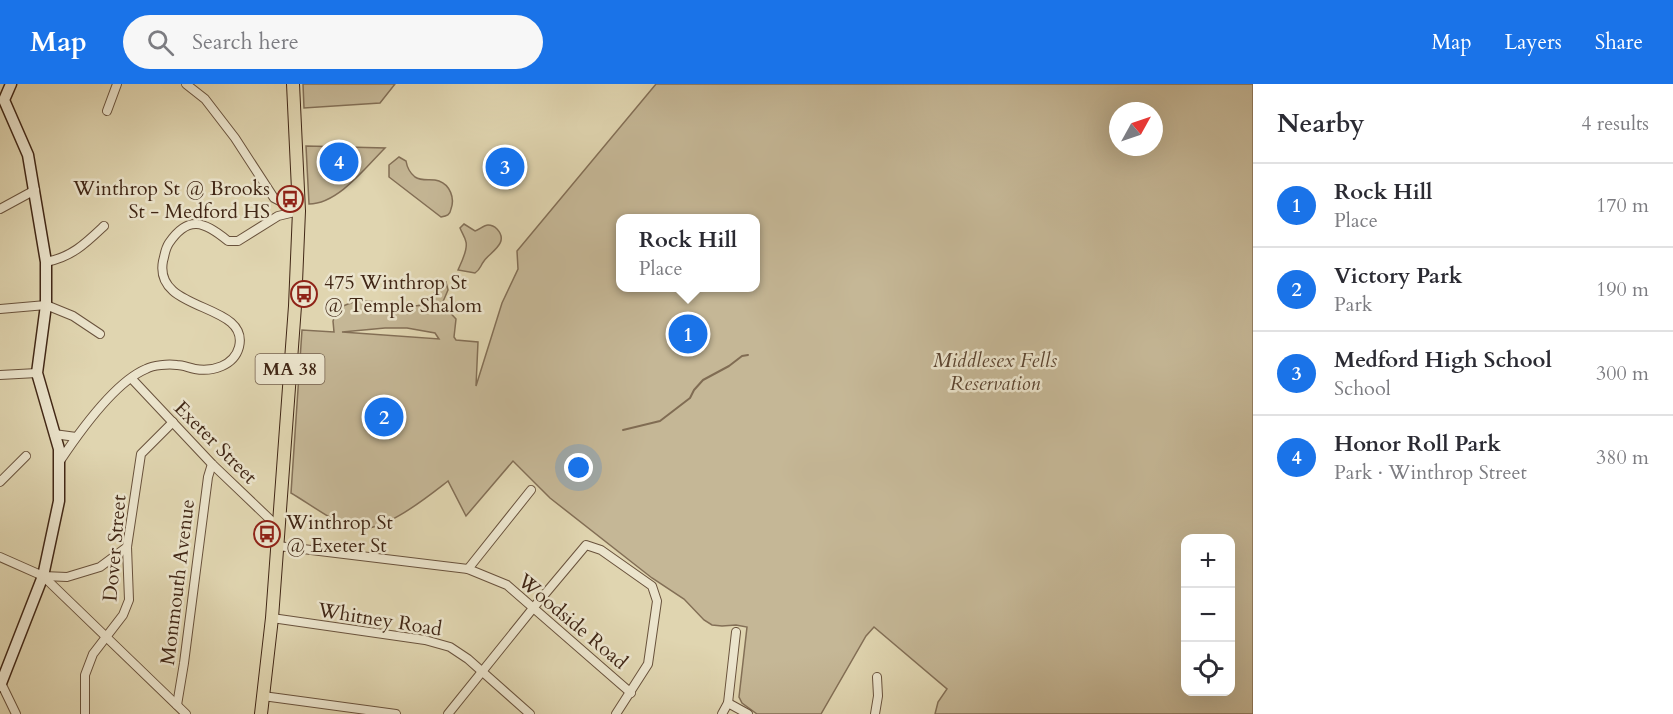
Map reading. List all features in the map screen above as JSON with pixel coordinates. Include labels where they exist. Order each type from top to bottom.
[{"type":"main road","name":"MA 38","points":[[261,714],[278,546],[295,306],[299,211],[293,84]]},
{"type":"street","points":[[11,84],[2,101],[28,155],[46,262],[46,305],[37,373],[59,449],[59,501],[43,576],[1,684],[16,714]]},
{"type":"street","points":[[107,111],[117,84]]},
{"type":"street","points":[[186,84],[205,99],[229,130],[274,198],[299,211]]},
{"type":"street","points":[[0,209],[35,190]]},
{"type":"street","points":[[59,463],[76,437],[110,396],[146,369],[177,365],[197,369],[215,369],[235,356],[240,345],[238,331],[226,318],[175,294],[167,284],[162,267],[166,247],[178,230],[189,224],[204,226],[228,241],[238,241],[278,216],[299,211]]},
{"type":"street","points":[[46,262],[75,252],[104,226]]},
{"type":"street","points":[[0,309],[46,305],[73,316],[100,334]]},
{"type":"street","points":[[0,375],[37,373]]},
{"type":"street","name":"Exeter Street","points":[[132,379],[212,464],[279,528]]},
{"type":"street","name":"Dover Street","points":[[85,714],[83,696],[85,675],[93,654],[123,615],[129,600],[127,547],[141,454],[172,422]]},
{"type":"street","points":[[54,434],[76,437]]},
{"type":"street","points":[[0,482],[26,456]]},
{"type":"street","name":"Monmouth Avenue","points":[[177,705],[208,477],[212,464]]},
{"type":"street","points":[[468,569],[531,490]]},
{"type":"street","points":[[448,714],[586,545],[601,550],[652,586],[657,601],[648,664],[616,714]]},
{"type":"street","name":"Woodside Road","points":[[278,546],[468,569],[507,585],[631,693]]},
{"type":"street","points":[[43,576],[67,577],[100,567],[127,547]]},
{"type":"street","points":[[0,557],[43,576],[186,714]]},
{"type":"street","name":"Whitney Road","points":[[272,618],[425,640],[450,647],[468,659],[530,714]]},
{"type":"street","points":[[722,714],[728,703],[736,632]]},
{"type":"street","points":[[875,714],[878,696],[877,677]]},
{"type":"street","points":[[263,696],[396,714]]},
{"type":"street","points":[[728,703],[748,714]]},
{"type":"green space","points":[[303,84],[395,84],[380,103],[304,108]]},
{"type":"green space","name":"Middlesex Fells Reservation","points":[[656,84],[1253,84],[1253,714],[935,714],[938,702],[947,689],[874,627],[866,636],[821,714],[757,714],[742,703],[739,697],[747,627],[712,625],[704,620],[684,599],[652,578],[550,498],[513,461],[466,516],[448,481],[402,514],[389,521],[363,529],[345,526],[291,493],[302,330],[334,332],[333,321],[337,310],[348,304],[372,301],[418,306],[430,299],[439,283],[446,282],[448,290],[442,304],[456,319],[454,337],[456,340],[478,342],[476,386],[502,303],[518,269],[517,251]],"holes":[[[407,328],[435,333],[439,339],[342,332]]]},
{"type":"green space","points":[[306,146],[385,148],[341,191],[330,198],[309,204]]},
{"type":"green space","points":[[399,157],[406,161],[415,177],[436,180],[446,186],[451,192],[452,201],[448,215],[441,217],[389,177],[389,165]]},
{"type":"green space","points":[[464,224],[475,231],[490,225],[500,234],[498,247],[475,273],[458,270],[466,249],[466,240],[460,228]]},
{"type":"waterway","points":[[623,430],[660,421],[690,398],[703,380],[742,356],[748,355]]},
{"type":"place","name":"Honor Roll Park","points":[[339,162]]},
{"type":"place","name":"Medford High School","points":[[505,167]]},
{"type":"place","name":"Winthrop St @ Brooks St - Medford HS","points":[[290,199]]},
{"type":"place","name":"475 Winthrop St @ Temple Shalom","points":[[304,294]]},
{"type":"place","name":"Rock Hill","points":[[688,334]]},
{"type":"place","name":"Victory Park","points":[[384,417]]},
{"type":"place","name":"Winthrop St @ Exeter St","points":[[267,534]]}]
